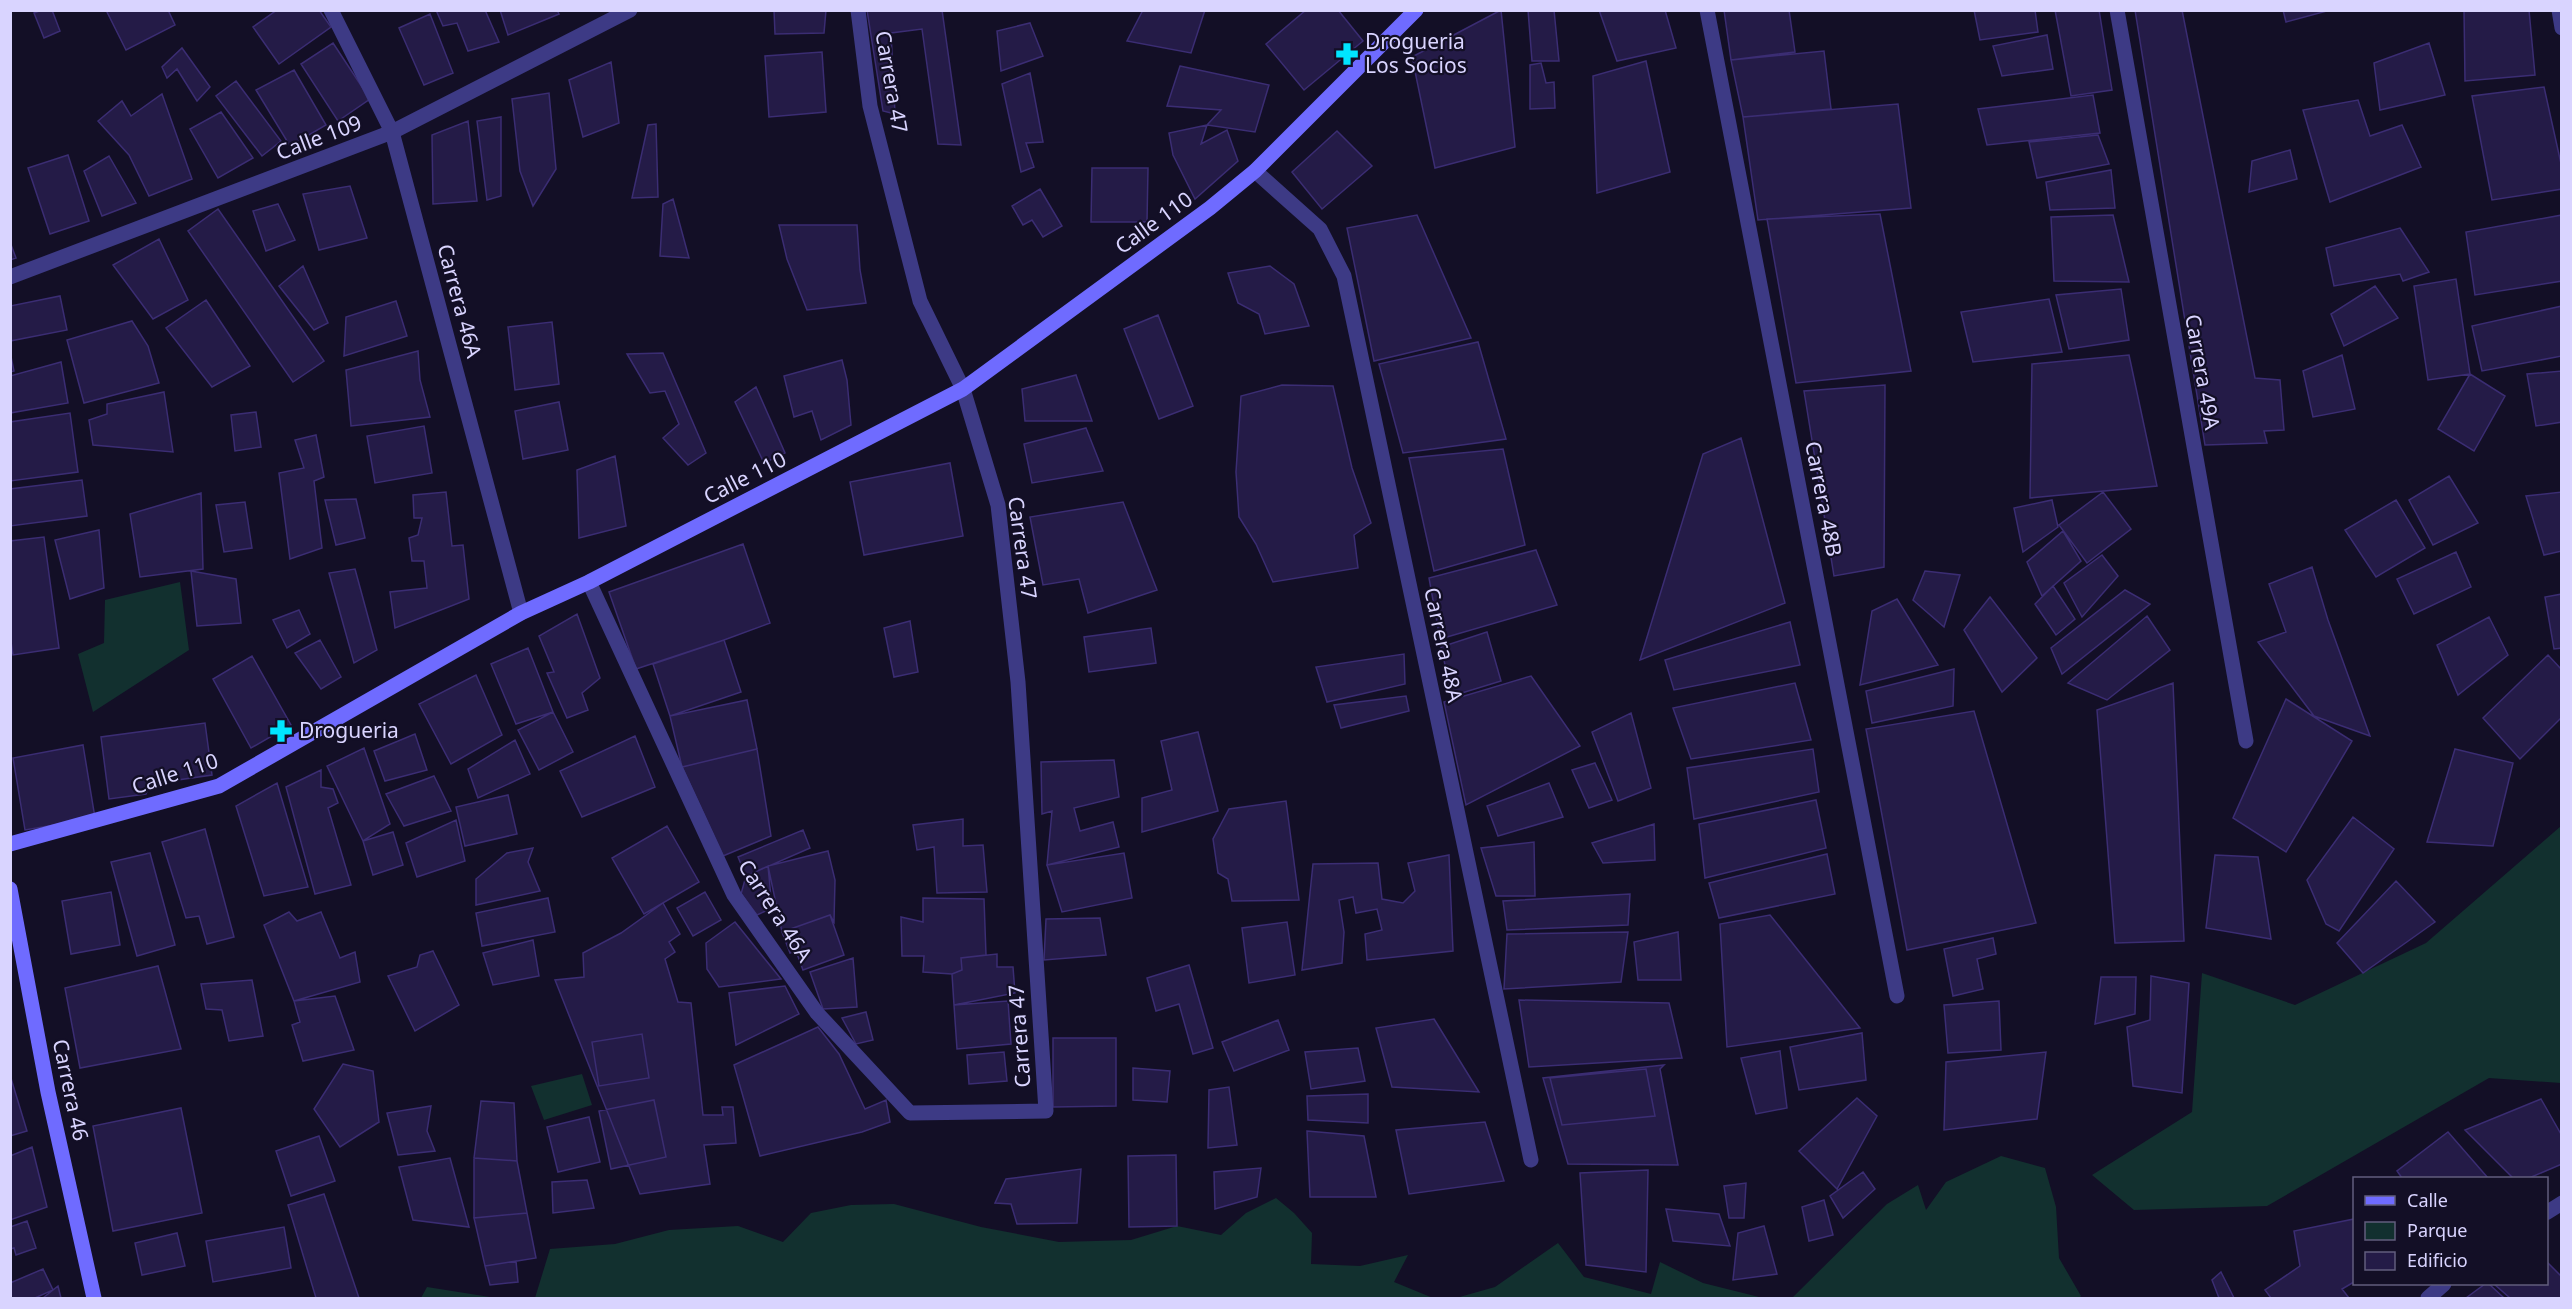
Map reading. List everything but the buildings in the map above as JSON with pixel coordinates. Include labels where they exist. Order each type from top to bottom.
[{"type":"street","name":"Carrera 46A","points":[[331,10],[392,132],[521,613]]},
{"type":"street","name":"Calle 109","points":[[10,277],[392,132],[630,10]]},
{"type":"street","name":"Carrera 47","points":[[858,10],[870,106],[920,302],[963,389],[998,505],[1018,682],[1046,1111]]},
{"type":"street","name":"Calle 110","points":[[10,844],[219,786],[521,613],[589,582],[963,389],[1201,215],[1255,171],[1416,10]]},
{"type":"street","name":"Carrera 48B","points":[[1707,10],[1897,996]]},
{"type":"street","name":"Carrera 49A","points":[[2117,10],[2246,741]]},
{"type":"street","points":[[2559,10],[2562,28]]},
{"type":"street","name":"Carrera 48A","points":[[1255,171],[1320,229],[1344,276],[1531,1160]]},
{"type":"street","name":"Carrera 46A","points":[[589,582],[734,895],[817,1013],[910,1113],[1046,1111]]},
{"type":"street","name":"Carrera 46","points":[[10,889],[48,1092],[94,1299]]},
{"type":"street","points":[[2548,1212],[2562,1203]]},
{"type":"street","points":[[2428,1299],[2443,1285]]},
{"type":"green space","points":[[180,582],[189,650],[93,712],[78,654],[104,643],[105,600]]},
{"type":"green space","points":[[2561,826],[2561,1083],[2489,1078],[2267,1206],[2134,1210],[2092,1175],[2192,1112],[2202,973],[2295,1005],[2426,943]]},
{"type":"green space","points":[[582,1074],[592,1105],[544,1120],[531,1086]]},
{"type":"green space","points":[[2001,1156],[2045,1168],[2056,1207],[2059,1258],[2081,1296],[2079,1298],[1792,1298],[1887,1204],[1918,1185],[1926,1210],[1946,1182]]},
{"type":"green space","points":[[1276,1198],[1312,1233],[1311,1264],[1360,1266],[1408,1255],[1394,1282],[1433,1298],[535,1298],[550,1249],[615,1244],[669,1230],[738,1226],[783,1242],[811,1213],[851,1205],[894,1204],[981,1227],[1059,1242],[1131,1240],[1177,1226],[1221,1235],[1246,1213]]},
{"type":"green space","points":[[1558,1243],[1584,1277],[1651,1294],[1660,1262],[1703,1283],[1763,1298],[1456,1298],[1495,1287]]},
{"type":"green space","points":[[427,1287],[496,1298],[421,1298]]},
{"type":"place","name":"Drogueria Los Socios","points":[[1347,54]]},
{"type":"place","name":"Drogueria","points":[[281,731]]}]
